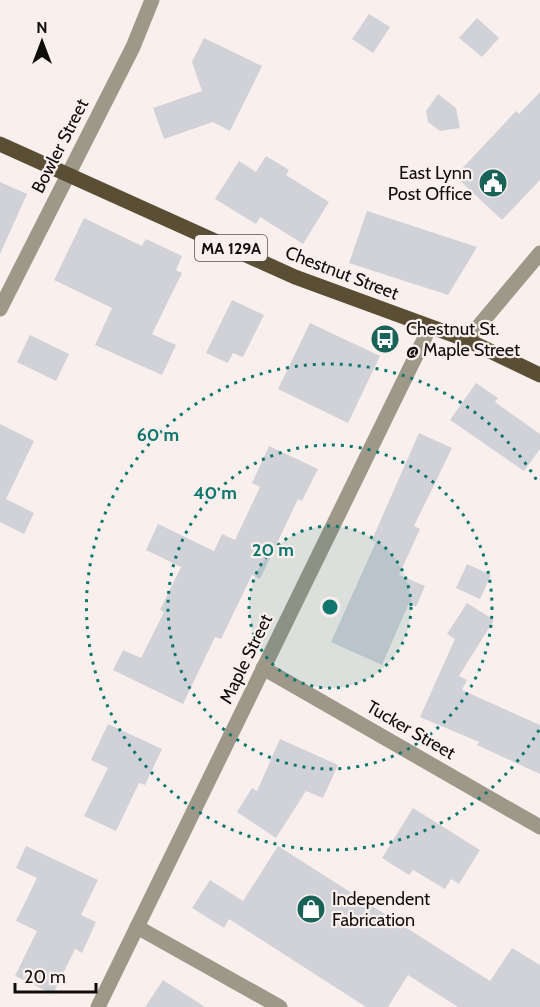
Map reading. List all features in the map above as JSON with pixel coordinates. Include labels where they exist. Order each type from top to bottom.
[{"type":"main road","name":"Chestnut Street","points":[[0,144],[295,277],[467,340],[540,375]]},
{"type":"street","name":"Bowler Street","points":[[0,309],[133,46],[152,0]]},
{"type":"street","points":[[467,340],[540,253]]},
{"type":"street","name":"Maple Street","points":[[98,1007],[429,327]]},
{"type":"street","name":"Tucker Street","points":[[263,668],[540,827]]},
{"type":"street","points":[[137,927],[280,1007]]},
{"type":"building","points":[[369,14],[390,27],[373,53],[352,39]]},
{"type":"building","points":[[477,18],[499,38],[482,57],[459,38]]},
{"type":"building","points":[[204,38],[262,66],[230,131],[213,122],[164,139],[153,108],[202,91],[192,62]]},
{"type":"building","points":[[540,92],[540,180],[502,220],[455,176],[516,111],[519,114]]},
{"type":"building","points":[[438,94],[456,108],[460,128],[440,131],[428,122],[426,111]]},
{"type":"building","points":[[266,156],[289,170],[286,175],[329,202],[303,244],[260,217],[256,224],[215,199],[239,161],[256,172]]},
{"type":"building","points":[[0,182],[27,194],[0,254]]},
{"type":"building","points":[[367,211],[477,247],[448,295],[349,263]]},
{"type":"building","points":[[84,218],[142,246],[146,239],[182,256],[176,270],[182,273],[152,334],[176,345],[162,375],[95,345],[112,308],[54,280]]},
{"type":"building","points":[[232,300],[264,315],[243,357],[233,353],[228,363],[206,353]]},
{"type":"building","points":[[310,323],[380,356],[348,423],[278,389]]},
{"type":"building","points":[[30,335],[69,354],[56,381],[17,362]]},
{"type":"building","points":[[476,383],[498,398],[495,402],[540,434],[540,449],[524,471],[450,420]]},
{"type":"building","points":[[0,424],[34,441],[6,499],[34,513],[24,534],[0,522]]},
{"type":"building","points":[[419,433],[452,448],[414,526],[420,529],[399,575],[425,586],[416,607],[409,603],[382,665],[331,642],[376,542],[372,540]]},
{"type":"building","points":[[269,446],[318,469],[302,501],[298,499],[260,579],[252,575],[221,639],[215,637],[183,704],[113,670],[123,650],[141,658],[164,612],[160,610],[181,567],[146,550],[158,524],[214,551],[222,534],[235,540],[260,487],[252,483]]},
{"type":"building","points":[[467,564],[491,575],[480,599],[456,588]]},
{"type":"building","points":[[467,603],[494,620],[459,676],[467,680],[462,690],[540,725],[540,774],[477,745],[479,742],[420,717],[455,639],[447,634]]},
{"type":"building","points":[[108,724],[162,749],[145,785],[139,783],[116,831],[84,816],[108,768],[91,760]]},
{"type":"building","points":[[280,739],[338,765],[323,798],[306,791],[276,838],[237,812],[252,788],[257,791]]},
{"type":"building","points":[[413,808],[480,850],[459,884],[451,879],[445,889],[413,870],[409,875],[382,858]]},
{"type":"building","points":[[26,846],[98,880],[81,915],[96,922],[82,953],[75,949],[53,994],[15,976],[37,931],[16,921],[37,878],[16,868]]},
{"type":"building","points":[[278,846],[490,981],[512,948],[540,965],[540,1007],[458,1007],[408,975],[388,1007],[366,1007],[229,919],[224,928],[192,908],[210,880],[243,901]]},
{"type":"building","points":[[163,980],[205,1007],[145,1007]]},
{"type":"place","name":"East Lynn Post Office","points":[[493,183]]},
{"type":"place","name":"Chestnut St. @ Maple Street","points":[[385,339]]},
{"type":"place","name":"Independent Fabrication","points":[[311,909]]}]
